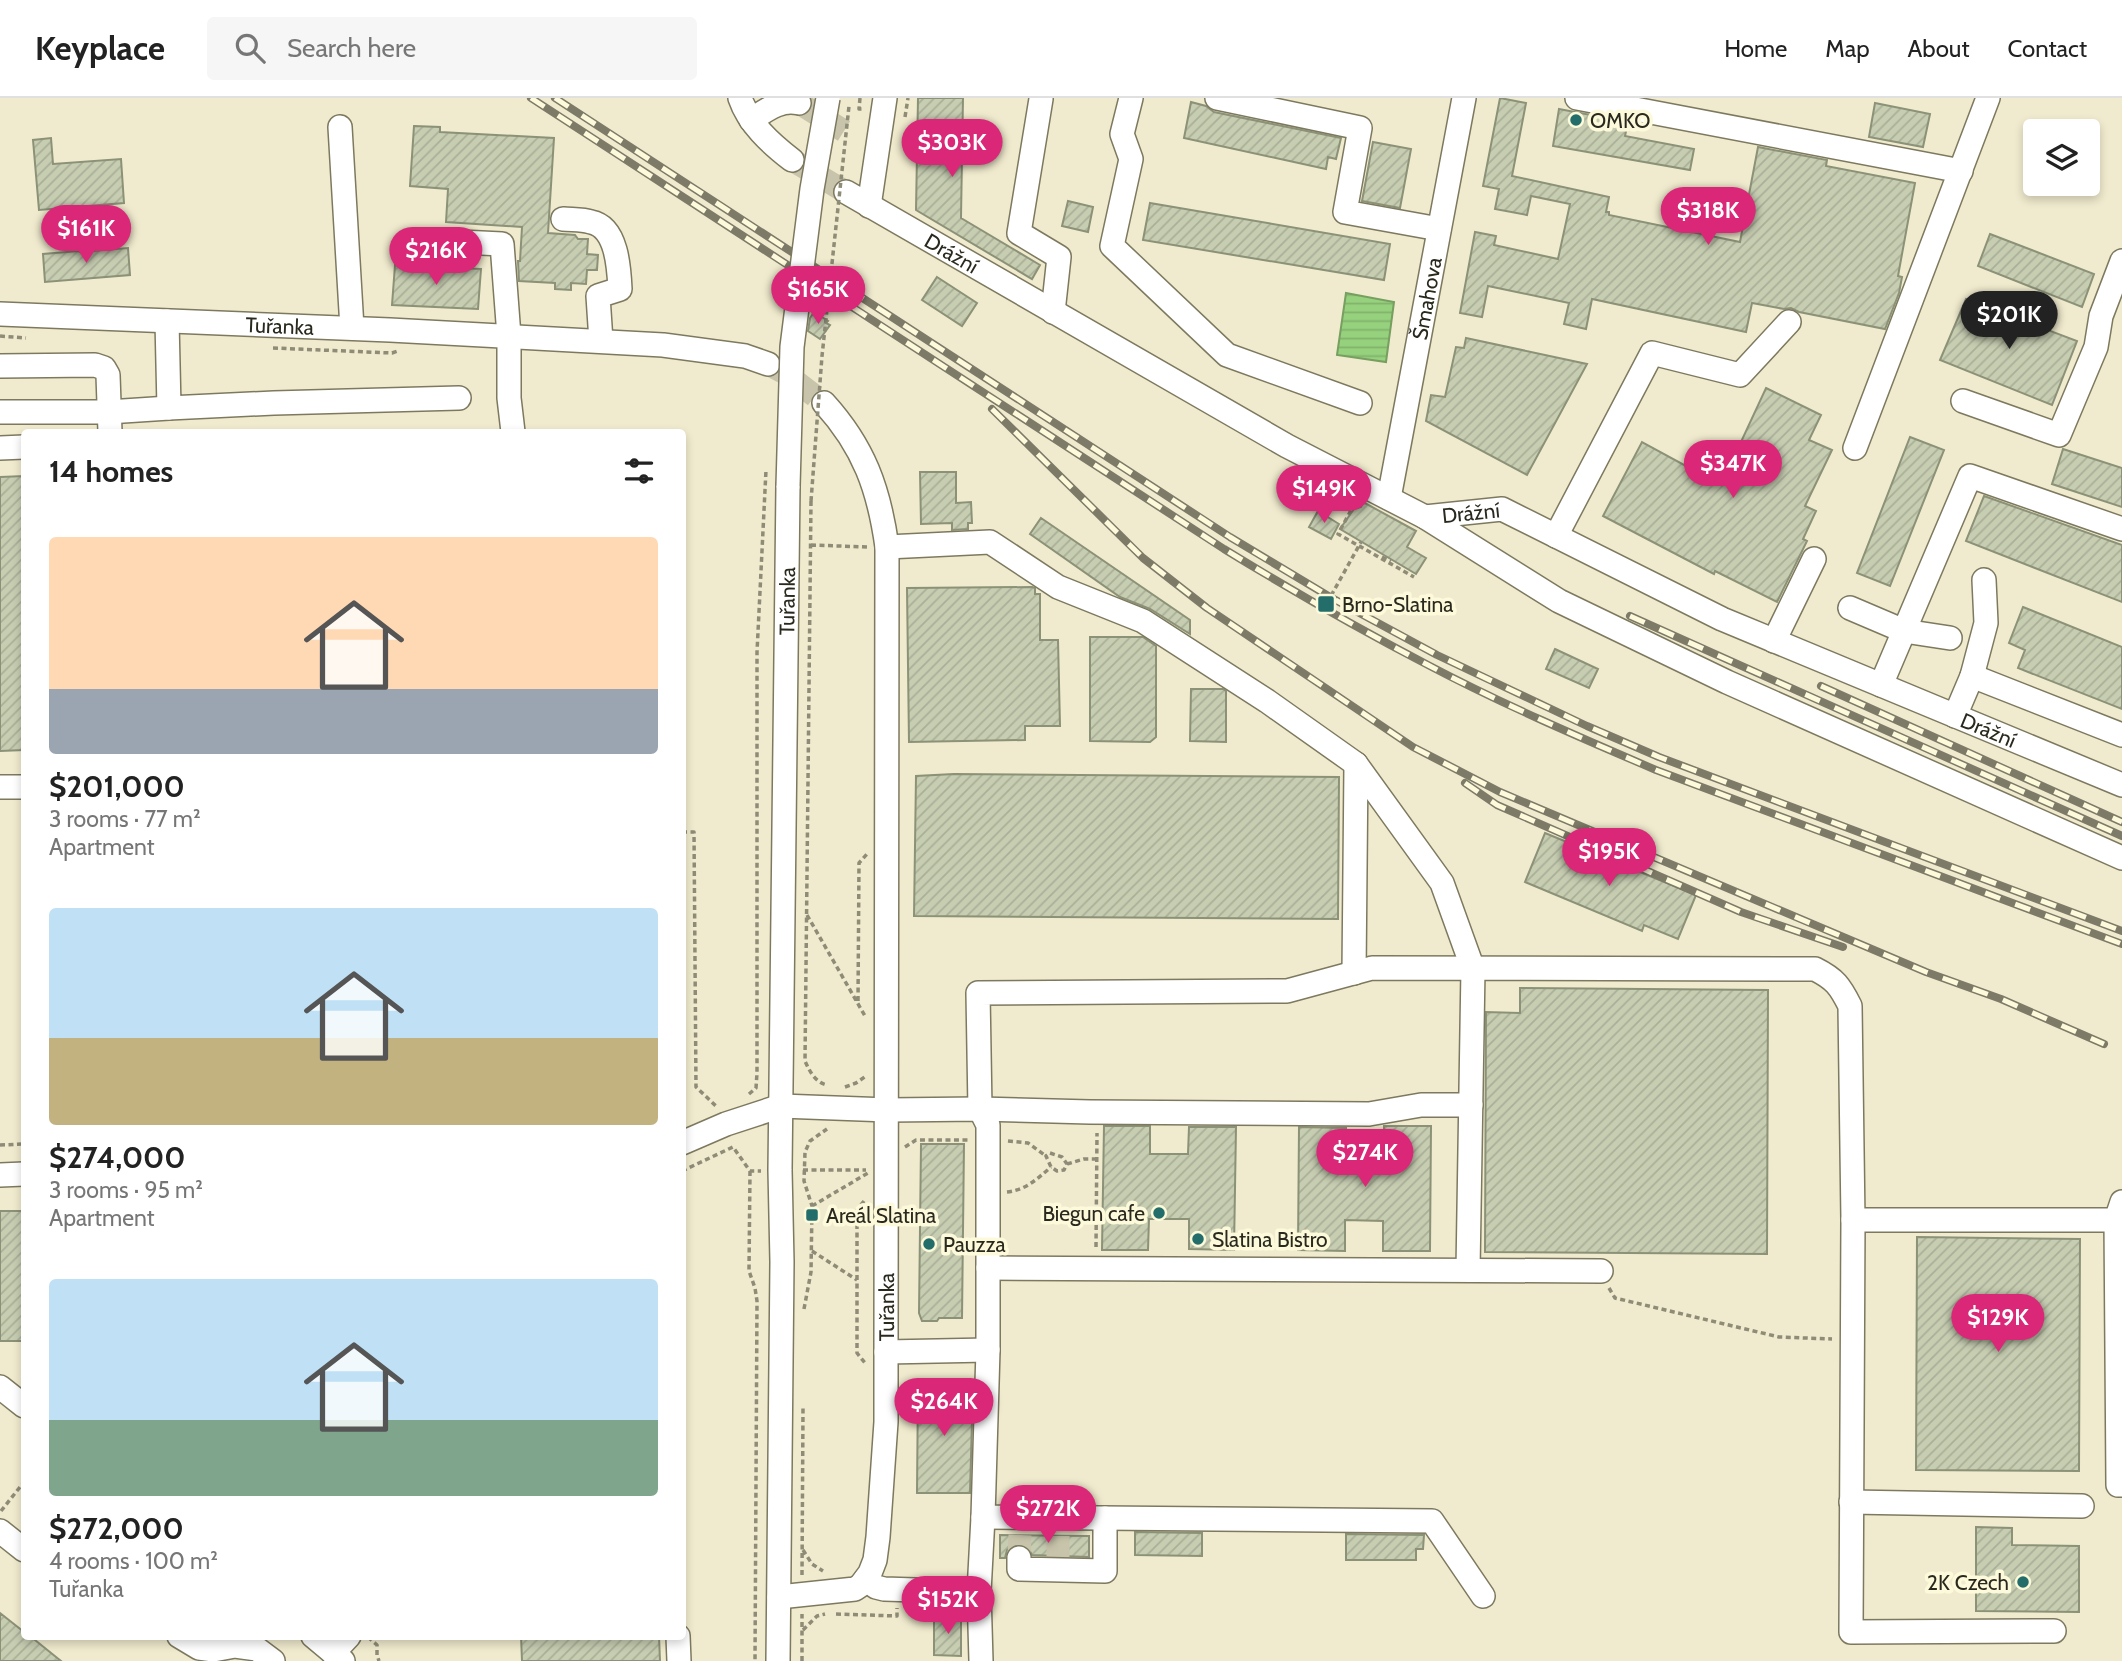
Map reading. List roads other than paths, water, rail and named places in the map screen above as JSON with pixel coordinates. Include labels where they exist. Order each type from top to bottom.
[{"type":"street","points":[[740,98],[751,120],[783,153],[768,122],[769,115],[788,104],[751,120]]},
{"type":"street","points":[[869,206],[886,98]]},
{"type":"street","points":[[1131,98],[1122,134],[1131,159],[1112,247],[1227,355],[1360,403]]},
{"type":"street","points":[[1217,98],[1360,128],[1345,212],[1439,229]]},
{"type":"street","name":"Šmahova","points":[[1389,498],[1464,98]]},
{"type":"street","points":[[1577,98],[1961,171]]},
{"type":"street","points":[[1855,448],[1988,98]]},
{"type":"street","name":"Tuřanka","points":[[778,1661],[781,1106],[792,347],[809,213],[839,99]]},
{"type":"street","points":[[1041,99],[1019,233],[1059,257],[1053,312]]},
{"type":"street","points":[[340,127],[352,328]]},
{"type":"street","name":"Drážní","points":[[846,192],[1287,446],[1425,517],[1502,509],[1722,619],[2122,785]]},
{"type":"street","points":[[563,219],[594,222],[610,237],[618,261],[620,289],[598,296],[601,341]]},
{"type":"street","points":[[441,241],[502,244],[513,429]]},
{"type":"street","points":[[1963,401],[2059,435],[2096,347],[2101,316],[2121,267]]},
{"type":"street","name":"Tuřanka","points":[[0,314],[601,341],[712,350],[745,356],[768,364]]},
{"type":"street","points":[[167,321],[169,408]]},
{"type":"street","points":[[1556,536],[1652,353],[1740,375],[1789,322]]},
{"type":"street","points":[[0,366],[95,365],[104,368],[108,375],[109,422]]},
{"type":"street","points":[[0,412],[109,422],[169,408],[459,398]]},
{"type":"street","name":"Tuřanka","points":[[824,403],[855,442],[871,474],[882,512],[879,547],[888,1110],[886,1422],[878,1537],[875,1560],[866,1579]]},
{"type":"street","points":[[0,448],[21,447]]},
{"type":"street","points":[[1881,685],[1970,477],[2122,530]]},
{"type":"street","points":[[1425,517],[1559,601],[1739,688],[2122,858]]},
{"type":"street","points":[[879,547],[990,542],[1058,587],[1143,621],[1267,701],[1356,764],[1442,883],[1473,969],[1468,1270]]},
{"type":"street","points":[[1774,641],[1814,559]]},
{"type":"street","points":[[1955,716],[1972,676],[1986,624],[1984,580]]},
{"type":"street","points":[[1850,608],[1904,631],[1950,638]]},
{"type":"street","points":[[1972,676],[2122,735]]},
{"type":"street","points":[[1354,973],[1356,764]]},
{"type":"street","points":[[0,787],[21,787]]},
{"type":"street","points":[[981,1661],[979,1592],[988,1350],[988,1125],[980,1109],[978,993],[1287,991],[1372,968],[1815,970],[1830,976],[1841,988],[1850,1006],[1853,1220],[1851,1632],[2054,1631]]},
{"type":"street","points":[[686,1141],[726,1124],[781,1106],[888,1110],[1369,1114],[1421,1105],[1471,1104]]},
{"type":"street","points":[[0,1175],[21,1174]]},
{"type":"street","points":[[1853,1220],[2119,1211],[2118,1485],[2122,1485]]},
{"type":"street","points":[[988,1268],[1601,1271]]},
{"type":"street","points":[[887,1352],[988,1350]]},
{"type":"street","points":[[0,1387],[21,1404]]},
{"type":"street","points":[[1851,1502],[2082,1506]]},
{"type":"street","points":[[983,1517],[1027,1542],[1066,1546],[1105,1571],[1105,1518]]},
{"type":"street","points":[[1027,1542],[1066,1546],[1105,1518],[1432,1521],[1483,1597]]},
{"type":"street","points":[[0,1531],[21,1548]]},
{"type":"street","points":[[779,1597],[849,1591],[866,1579],[876,1587],[979,1592]]},
{"type":"street","points":[[186,1640],[199,1648],[213,1650],[235,1646],[257,1649],[273,1661]]},
{"type":"street","points":[[318,1640],[338,1657],[347,1640]]},
{"type":"street","points":[[678,1640],[679,1661]]},
{"type":"tunnel","points":[[799,103],[844,131]]},
{"type":"tunnel","points":[[792,160],[846,192]]},
{"type":"tunnel","points":[[768,364],[785,373],[824,403]]},
{"type":"tunnel","points":[[1019,1558],[1020,1535]]},
{"type":"tunnel","points":[[1058,1536],[1058,1559]]},
{"type":"railway","points":[[531,98],[1224,549],[1402,651],[1512,707],[1656,770],[2122,944]]},
{"type":"railway","points":[[555,98],[1230,537],[1330,597],[1437,655],[1659,757],[2122,931]]},
{"type":"railway","points":[[992,409],[1143,558],[1207,608],[1413,747],[1500,792],[2104,1044]]},
{"type":"railway","points":[[1630,616],[2122,836]]},
{"type":"railway","points":[[1821,686],[2122,822]]},
{"type":"railway","points":[[1465,783],[1497,805],[1741,912],[1843,947]]},
{"type":"place","name":"OMKO","points":[[1576,120]]},
{"type":"place","name":"Brno-Slatina","points":[[1326,604]]},
{"type":"place","name":"Biegun cafe","points":[[1159,1213]]},
{"type":"place","name":"Areál Slatina","points":[[812,1215]]},
{"type":"place","name":"Slatina Bistro","points":[[1198,1239]]},
{"type":"place","name":"Pauzza","points":[[929,1244]]},
{"type":"place","name":"2K Czech","points":[[2023,1582]]}]
